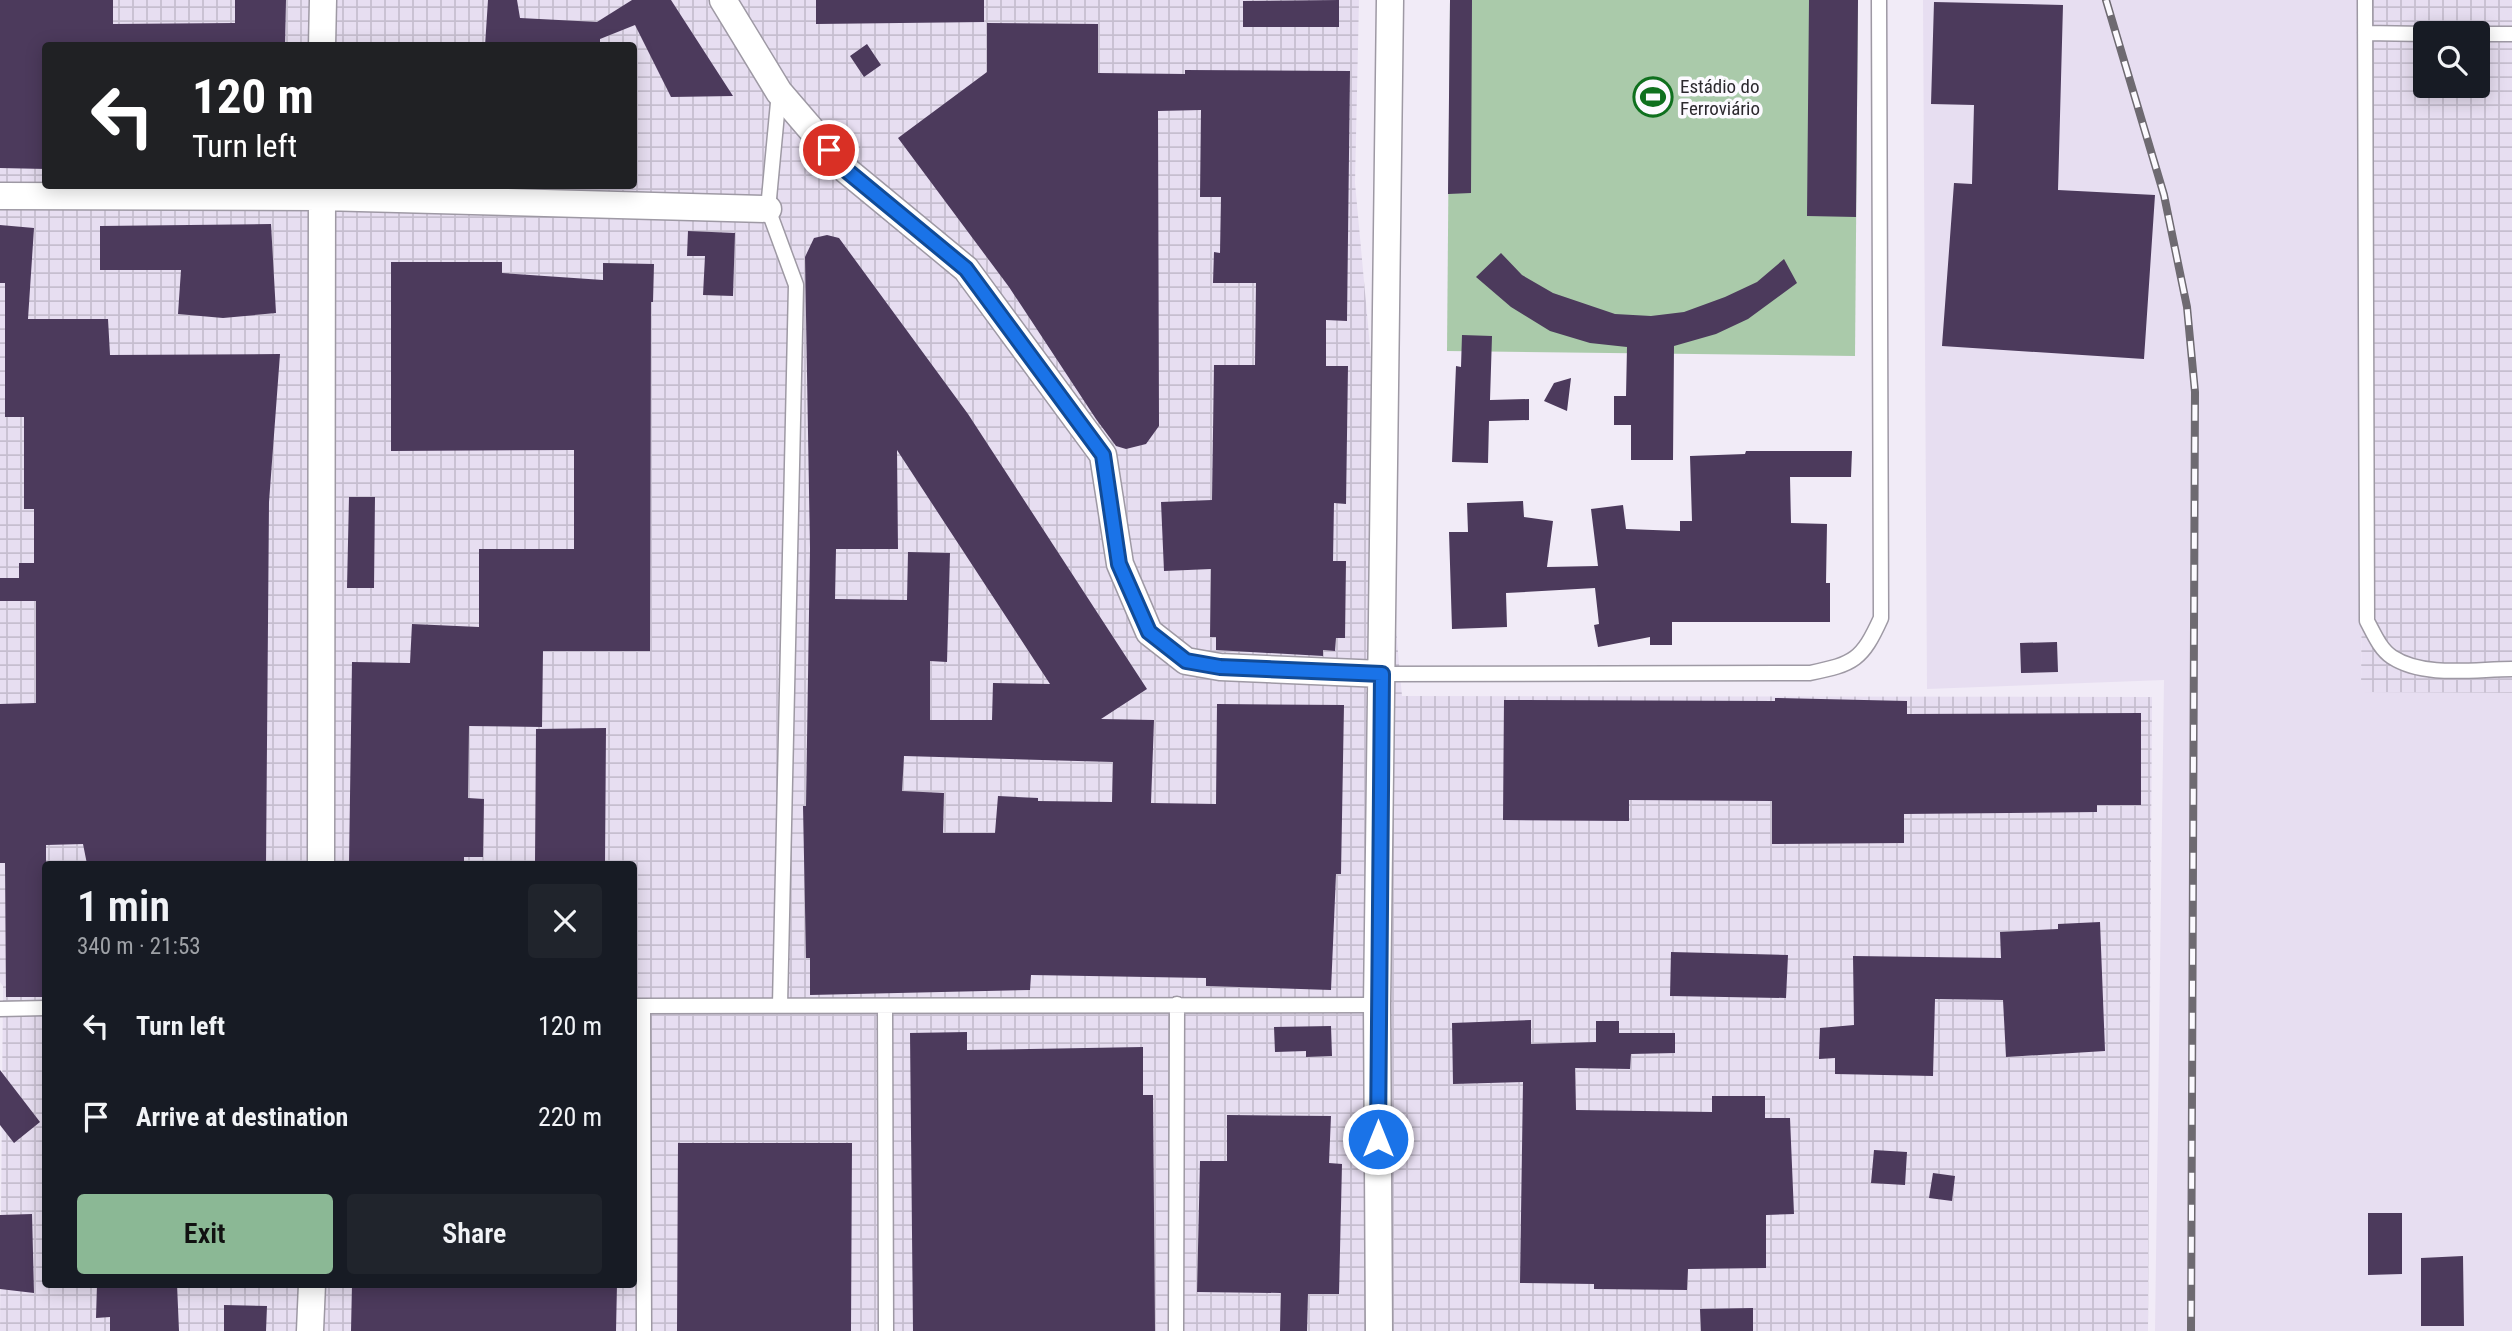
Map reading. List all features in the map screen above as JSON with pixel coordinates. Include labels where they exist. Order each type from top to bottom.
[{"type":"street","points":[[322,42],[323,0]]},
{"type":"street","points":[[723,0],[779,92],[846,170],[966,269],[1103,455],[1119,564],[1149,632],[1186,661],[1220,667],[1382,674]]},
{"type":"street","points":[[1379,1331],[1377,1005],[1390,0]]},
{"type":"street","points":[[0,196],[322,191],[768,209]]},
{"type":"street","points":[[321,861],[322,191]]},
{"type":"street","points":[[310,1331],[312,1288]]},
{"type":"lane","points":[[1382,674],[1810,673],[1842,666],[1867,649],[1881,618],[1879,0]]},
{"type":"lane","points":[[2365,0],[2367,621],[2391,656],[2416,669],[2512,669]]},
{"type":"lane","points":[[2365,33],[2413,34]]},
{"type":"lane","points":[[2490,34],[2512,34]]},
{"type":"lane","points":[[779,92],[768,209],[796,285],[780,1005]]},
{"type":"lane","points":[[1176,1331],[1177,1004]]},
{"type":"lane","points":[[643,1331],[638,1006],[1377,1005]]},
{"type":"lane","points":[[885,1007],[886,1331]]},
{"type":"lane","points":[[0,1009],[42,1008]]},
{"type":"shaded area","points":[[0,0],[1359,0],[1355,183],[1402,696],[2152,697],[2148,1331],[0,1331],[3,986],[0,982]]},
{"type":"shaded area","points":[[1923,0],[2366,0],[2361,691],[2512,693],[2512,1331],[2155,1331],[2164,680],[1927,689]]},
{"type":"shaded area","points":[[2366,0],[2512,0],[2512,693],[2361,692]]},
{"type":"green space","name":"Estádio do Ferroviário","points":[[1450,0],[1858,0],[1855,356],[1447,351]]},
{"type":"building","points":[[0,0],[113,0],[113,24],[235,23],[235,0],[286,0],[285,42],[42,42],[42,169],[0,168]]},
{"type":"building","points":[[488,0],[517,0],[520,18],[597,22],[632,0],[671,0],[733,96],[671,97],[635,25],[600,39],[600,42],[485,42]]},
{"type":"building","points":[[816,0],[984,0],[984,22],[816,24]]},
{"type":"building","points":[[1339,0],[1339,27],[1243,27],[1243,1]]},
{"type":"building","points":[[1450,0],[1472,0],[1471,193],[1448,194]]},
{"type":"building","points":[[1809,0],[1858,0],[1856,217],[1807,216]]},
{"type":"building","points":[[1934,2],[2063,5],[2058,190],[2155,195],[2144,359],[1942,346],[1954,183],[1972,184],[1974,105],[1931,104]]},
{"type":"building","points":[[987,23],[1098,24],[1098,73],[1185,74],[1185,70],[1350,71],[1347,321],[1326,320],[1326,366],[1348,366],[1346,504],[1334,503],[1333,561],[1346,561],[1345,638],[1336,638],[1335,651],[1323,650],[1323,656],[1216,650],[1216,637],[1210,637],[1211,569],[1164,571],[1161,502],[1212,500],[1214,365],[1255,365],[1256,283],[1213,283],[1214,252],[1220,253],[1221,197],[1200,197],[1201,110],[1158,111],[1159,426],[1146,444],[1126,449],[1116,446],[1096,419],[1009,287],[898,138],[987,72]]},
{"type":"building","points":[[867,44],[881,65],[864,77],[850,56]]},
{"type":"building","points":[[271,224],[276,313],[223,318],[178,314],[181,270],[100,270],[100,226]]},
{"type":"building","points":[[0,225],[34,228],[28,319],[108,319],[110,355],[280,354],[269,502],[266,861],[86,861],[83,844],[46,845],[46,861],[42,861],[42,997],[6,997],[5,863],[0,863],[0,704],[36,703],[36,601],[0,601],[0,578],[19,578],[19,563],[34,563],[34,509],[24,509],[24,417],[5,417],[5,283],[0,283]]},
{"type":"building","points":[[688,231],[735,233],[733,296],[703,295],[705,256],[687,256]]},
{"type":"building","points":[[827,235],[839,238],[968,414],[1147,689],[1101,719],[1154,720],[1151,803],[1216,804],[1217,704],[1344,705],[1341,874],[1336,874],[1331,990],[1206,986],[1206,978],[1031,975],[1030,990],[810,995],[810,958],[806,958],[803,806],[806,806],[810,549],[805,257],[814,238]],"holes":[[[897,450],[1050,684],[993,683],[992,720],[930,720],[930,661],[947,662],[950,553],[908,552],[907,600],[835,599],[836,549],[898,549]],[[904,756],[1113,762],[1112,802],[1038,801],[1038,798],[998,796],[995,833],[943,833],[944,793],[902,791]]]},
{"type":"building","points":[[1501,253],[1522,275],[1553,293],[1615,314],[1651,316],[1684,312],[1757,282],[1784,259],[1797,283],[1748,319],[1716,334],[1674,346],[1673,460],[1631,460],[1631,425],[1614,425],[1614,396],[1626,396],[1627,347],[1590,343],[1550,331],[1511,307],[1476,277]]},
{"type":"building","points":[[391,262],[502,262],[502,273],[603,280],[603,263],[654,264],[651,302],[650,651],[543,651],[542,727],[469,726],[468,798],[484,799],[483,857],[464,857],[464,861],[349,861],[352,662],[410,663],[412,624],[479,627],[479,549],[574,549],[574,450],[391,451]]},
{"type":"building","points":[[1462,335],[1492,336],[1490,400],[1529,399],[1529,420],[1489,421],[1488,463],[1452,462],[1456,366],[1461,367]]},
{"type":"building","points":[[1571,378],[1567,411],[1544,401],[1554,383]]},
{"type":"building","points":[[1746,451],[1852,451],[1851,477],[1790,477],[1791,523],[1827,524],[1826,583],[1830,583],[1830,622],[1672,622],[1672,645],[1650,645],[1650,637],[1598,647],[1594,625],[1599,624],[1595,588],[1506,593],[1507,627],[1452,629],[1449,532],[1468,532],[1467,503],[1523,501],[1524,517],[1553,521],[1547,567],[1598,566],[1591,509],[1623,505],[1626,529],[1680,531],[1680,521],[1692,521],[1690,456],[1745,454]]},
{"type":"building","points":[[349,497],[375,497],[374,588],[347,588]]},
{"type":"building","points":[[2057,642],[2058,672],[2021,673],[2020,643]]},
{"type":"building","points":[[1775,698],[1907,701],[1907,714],[2141,713],[2141,805],[2097,805],[2097,812],[1904,814],[1904,843],[1772,844],[1772,801],[1629,800],[1629,821],[1503,820],[1504,700],[1775,701]]},
{"type":"building","points":[[606,728],[605,861],[535,861],[536,729]]},
{"type":"building","points":[[2100,922],[2105,1051],[2006,1057],[2003,1000],[1935,999],[1933,1076],[1835,1074],[1835,1058],[1819,1059],[1820,1028],[1854,1025],[1853,956],[2001,958],[2000,932],[2058,929],[2058,924]]},
{"type":"building","points":[[1671,952],[1788,955],[1786,998],[1670,996]]},
{"type":"building","points":[[1531,1020],[1531,1044],[1596,1042],[1596,1021],[1619,1021],[1619,1033],[1675,1033],[1675,1053],[1631,1054],[1630,1069],[1575,1068],[1576,1110],[1712,1112],[1712,1096],[1765,1096],[1765,1118],[1790,1118],[1794,1214],[1766,1215],[1766,1268],[1688,1269],[1687,1290],[1594,1289],[1594,1284],[1520,1283],[1523,1082],[1453,1084],[1452,1023]]},
{"type":"building","points":[[1331,1026],[1332,1056],[1306,1057],[1306,1051],[1275,1052],[1274,1027]]},
{"type":"building","points":[[967,1032],[967,1050],[1143,1047],[1143,1095],[1153,1095],[1155,1331],[913,1331],[910,1033]]},
{"type":"building","points":[[0,1070],[40,1122],[14,1143],[0,1125]]},
{"type":"building","points":[[1227,1115],[1331,1116],[1329,1163],[1342,1164],[1339,1294],[1308,1294],[1307,1331],[1280,1331],[1281,1293],[1197,1292],[1200,1161],[1227,1161]]},
{"type":"building","points":[[678,1143],[852,1143],[851,1331],[677,1331]]},
{"type":"building","points":[[1874,1150],[1907,1152],[1905,1185],[1871,1183]]},
{"type":"building","points":[[1933,1173],[1955,1176],[1952,1201],[1929,1198]]},
{"type":"building","points":[[2368,1213],[2402,1213],[2402,1274],[2368,1275]]},
{"type":"building","points":[[32,1214],[34,1293],[0,1289],[0,1215]]},
{"type":"building","points":[[2463,1256],[2464,1326],[2421,1326],[2421,1258]]},
{"type":"building","points":[[97,1288],[177,1288],[179,1331],[110,1331],[110,1317],[96,1318]]},
{"type":"building","points":[[352,1288],[617,1288],[616,1331],[351,1331]]},
{"type":"building","points":[[224,1305],[267,1306],[266,1331],[224,1331]]},
{"type":"building","points":[[1753,1308],[1753,1331],[1701,1331],[1700,1309]]},
{"type":"railway","points":[[2106,0],[2164,195],[2187,307],[2195,392],[2191,1331]]},
{"type":"place","name":"Estádio do Ferroviário","points":[[1653,97]]},
{"type":"route","points":[[829,150],[846,170],[966,269],[1103,455],[1119,564],[1149,632],[1186,661],[1220,667],[1382,674],[1377,1005],[1378,1139]]}]
